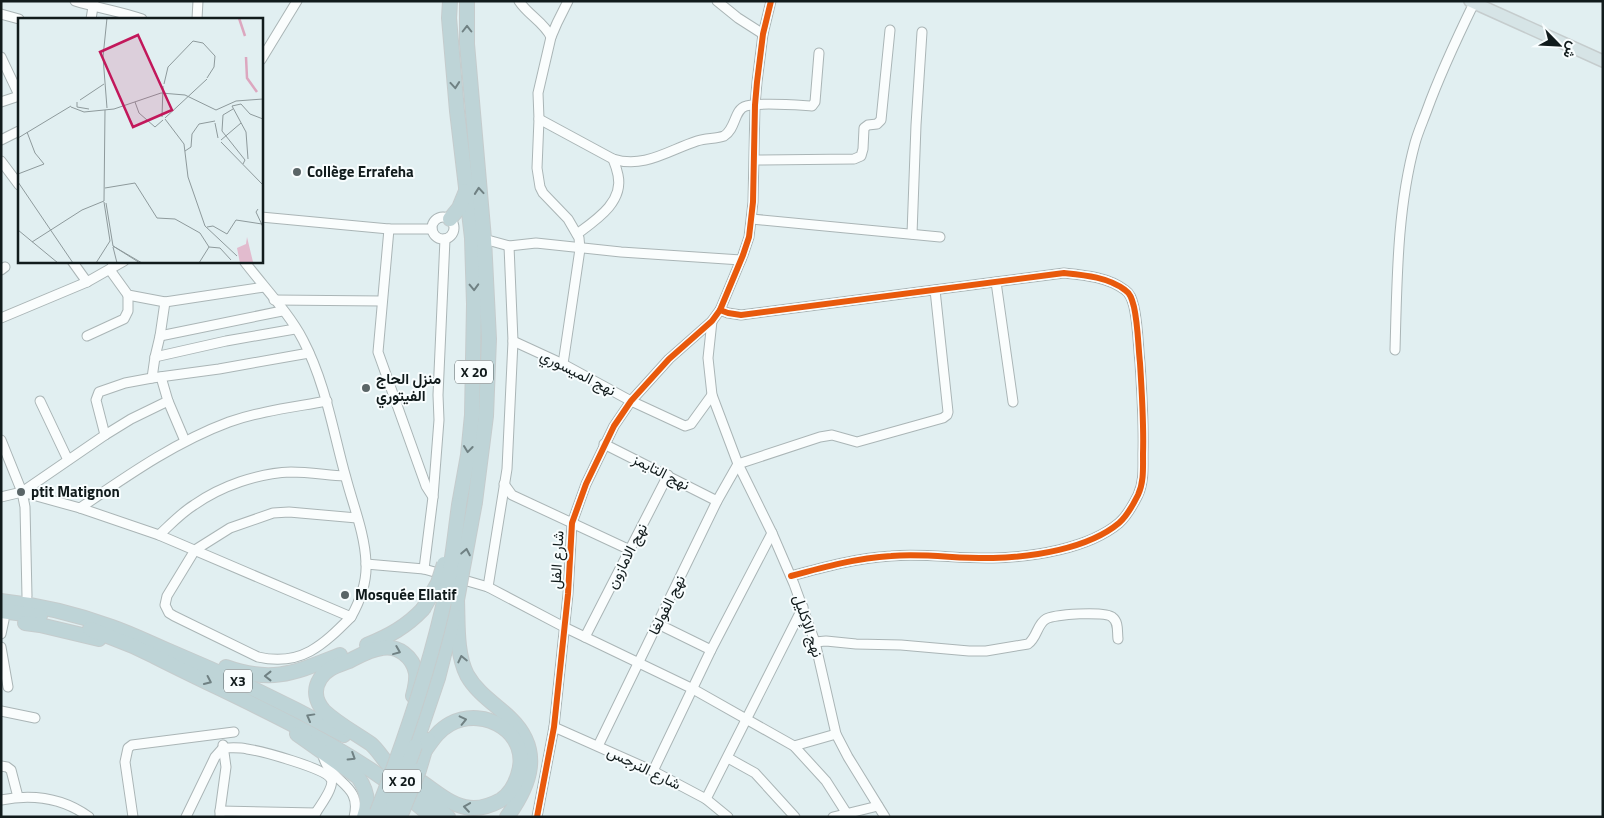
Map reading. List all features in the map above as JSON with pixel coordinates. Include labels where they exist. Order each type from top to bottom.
[{"type":"highway","name":"X 20","points":[[415,745],[426,674],[440,619],[451,563],[468,455],[472,415],[474,369],[472,238],[457,111],[449,1]]},
{"type":"highway","name":"X 20","points":[[376,815],[415,745],[445,652],[457,600],[475,502],[486,416],[488,300],[467,53],[467,2]]},
{"type":"highway","points":[[450,218],[462,202],[467,188]]},
{"type":"highway","points":[[158,646],[195,656],[243,673],[279,676],[296,672],[391,635],[408,624],[423,609],[433,592],[441,573],[459,505]]},
{"type":"highway","points":[[1,592],[59,602],[99,614],[123,626],[138,637]]},
{"type":"highway","points":[[457,600],[460,649],[466,673],[472,684],[518,727],[525,738],[529,750],[531,763],[529,776],[520,798],[507,817]]},
{"type":"highway","name":"X3","points":[[1,601],[69,613],[113,627],[240,682],[299,710],[346,736],[389,765],[410,781],[448,817]]},
{"type":"highway","name":"X3","points":[[2,621],[25,613],[68,622],[110,637],[164,661],[267,710],[346,753],[414,801],[432,817]]},
{"type":"highway","points":[[400,817],[419,770],[415,745],[416,679],[412,662],[404,653],[393,648],[381,648],[330,669],[320,678],[316,692],[319,706],[329,716],[375,747],[389,765],[417,779],[458,805],[467,808],[485,806],[504,798],[516,782],[520,771],[521,761],[515,741],[503,727],[488,720],[472,718],[456,721],[415,745]]},
{"type":"highway","points":[[267,710],[358,777],[364,785],[368,804],[376,815]]},
{"type":"highway","points":[[414,801],[424,817]]},
{"type":"main road","points":[[1472,2],[1603,62]]},
{"type":"street","points":[[75,1],[120,11],[139,18]]},
{"type":"street","points":[[197,18],[198,1]]},
{"type":"street","points":[[262,58],[297,1]]},
{"type":"street","points":[[519,1],[525,11],[547,28],[551,37]]},
{"type":"street","points":[[563,364],[580,249],[577,234],[565,214],[547,199],[540,187],[537,168],[538,93],[551,37],[568,1]]},
{"type":"street","points":[[717,1],[738,18],[763,34]]},
{"type":"street","name":"شارع الفل","points":[[537,817],[554,727],[572,523],[586,484],[614,426],[631,401],[674,354],[712,321],[720,310],[741,260],[749,237],[752,219],[755,105],[763,34],[771,1]]},
{"type":"street","points":[[1395,350],[1396,287],[1402,210],[1408,169],[1415,141],[1436,84],[1472,2]]},
{"type":"street","points":[[91,18],[93,4]]},
{"type":"street","points":[[1,14],[17,20]]},
{"type":"street","points":[[755,160],[854,159],[862,156],[864,128],[868,125],[877,124],[881,120],[890,30]]},
{"type":"street","points":[[912,234],[922,32]]},
{"type":"street","points":[[539,119],[613,159],[626,163],[649,160],[698,141],[724,136],[733,126],[742,108],[745,106],[814,105],[819,53]]},
{"type":"street","points":[[1,57],[18,94]]},
{"type":"street","points":[[1,102],[18,96]]},
{"type":"street","points":[[1,140],[18,132]]},
{"type":"street","points":[[577,234],[610,206],[617,194],[619,186],[618,175],[613,159]]},
{"type":"street","points":[[1,161],[5,173],[18,183]]},
{"type":"street","points":[[262,217],[389,229],[432,229]]},
{"type":"street","points":[[442,217],[450,218],[453,222],[454,230],[452,234],[445,239],[437,237],[432,229],[434,221],[442,217]]},
{"type":"street","points":[[752,219],[940,237]]},
{"type":"street","points":[[389,229],[378,346],[379,358],[426,486],[433,497]]},
{"type":"street","points":[[424,569],[433,497],[439,420],[438,395],[445,239]]},
{"type":"street","points":[[484,239],[509,246],[536,244],[580,249],[741,260]]},
{"type":"street","points":[[488,586],[506,469],[513,342],[509,246]]},
{"type":"street","points":[[73,262],[87,282]]},
{"type":"street","points":[[110,270],[115,262]]},
{"type":"street","points":[[1,318],[87,282],[122,262]]},
{"type":"street","points":[[245,262],[296,329],[309,353],[327,401],[357,518],[366,564],[362,593],[351,617],[326,642],[295,657],[276,660],[258,657],[174,616],[164,605],[167,596],[195,550],[230,528],[273,513],[301,512],[357,518]]},
{"type":"street","points":[[88,336],[124,320],[128,311],[128,295],[110,270]]},
{"type":"street","points":[[720,310],[741,315],[1064,273],[1085,275],[1111,282],[1125,290],[1131,297],[1136,316],[1142,389],[1144,431],[1143,478],[1139,493],[1126,516],[1119,523],[1096,538],[1033,555],[993,558],[939,555],[892,556],[852,560],[791,576]]},
{"type":"street","points":[[996,282],[1013,402]]},
{"type":"street","points":[[128,295],[165,302],[264,286]]},
{"type":"street","points":[[738,464],[820,436],[832,435],[857,442],[946,416],[948,412],[935,290]]},
{"type":"street","points":[[274,300],[382,301]]},
{"type":"street","points":[[165,302],[155,357],[157,378],[185,441]]},
{"type":"street","points":[[160,336],[282,311]]},
{"type":"street","name":"نهج الإكليل","points":[[712,321],[709,348],[712,395],[738,464],[772,533],[803,607],[815,642],[836,734],[885,817]]},
{"type":"street","points":[[155,357],[226,341],[296,329]]},
{"type":"street","name":"نهج الميسوري","points":[[513,342],[563,364],[631,401],[682,425],[687,426],[691,424],[712,395]]},
{"type":"street","points":[[105,435],[96,400],[97,394],[125,383],[309,353]]},
{"type":"street","points":[[40,401],[68,460]]},
{"type":"street","points":[[1,497],[22,492],[131,418],[168,401]]},
{"type":"street","points":[[80,508],[185,441],[244,418],[327,401]]},
{"type":"street","points":[[1,440],[22,492],[25,506],[27,596]]},
{"type":"street","name":"نهج التايمز","points":[[604,444],[717,501]]},
{"type":"street","name":"نهج الفولغا","points":[[598,746],[717,501],[738,464]]},
{"type":"street","points":[[159,535],[193,505],[222,490],[254,478],[293,472],[345,476]]},
{"type":"street","name":"نهج الامازون","points":[[585,637],[668,475]]},
{"type":"street","points":[[504,484],[512,495],[630,550]]},
{"type":"street","points":[[22,492],[80,508],[159,535],[351,617]]},
{"type":"street","points":[[653,771],[711,650],[772,533]]},
{"type":"street","points":[[366,564],[424,569],[488,586],[564,627],[693,689],[794,746],[826,781],[848,815]]},
{"type":"street","points":[[706,799],[803,607]]},
{"type":"street","points":[[815,642],[826,641],[901,645],[958,651],[986,651],[1028,644],[1034,639],[1042,623],[1049,617],[1099,613],[1114,617],[1117,624],[1118,639]]},
{"type":"street","points":[[658,624],[711,650]]},
{"type":"street","points":[[1,646],[8,687]]},
{"type":"street","points":[[1,711],[35,718]]},
{"type":"street","name":"شارع النرجس","points":[[554,727],[653,771],[706,799],[728,817]]},
{"type":"street","points":[[133,817],[125,762],[128,748],[132,745],[234,732]]},
{"type":"street","points":[[186,817],[215,757],[224,748],[248,749],[262,752],[311,767],[329,776],[331,786],[314,815],[220,814],[226,767],[224,748],[219,734]]},
{"type":"street","points":[[794,746],[836,734]]},
{"type":"street","points":[[322,751],[323,759],[330,772],[347,786],[355,798],[354,817]]},
{"type":"street","points":[[728,758],[755,774],[795,817]]},
{"type":"street","points":[[1,766],[12,770],[18,797]]},
{"type":"street","points":[[1,800],[18,797],[52,799],[66,803],[89,817]]},
{"type":"street","points":[[833,817],[848,815],[878,806]]},
{"type":"cycle path","points":[[537,817],[554,727],[568,594],[572,523],[586,484],[614,426],[631,401],[669,359],[712,321],[720,310],[743,255],[749,237],[753,202],[757,82],[763,34],[771,1]]},
{"type":"cycle path","points":[[720,310],[741,315],[1064,273],[1096,277],[1111,282],[1129,293],[1134,307],[1142,398],[1143,475],[1138,495],[1127,514],[1119,523],[1106,532],[1076,545],[1025,556],[968,558],[904,555],[878,557],[841,563],[791,576]]},
{"type":"place","name":"Collège Errafeha","points":[[297,172]]},
{"type":"place","name":"منزل الحاج الفيتوري","points":[[366,388]]},
{"type":"place","name":"ptit Matignon","points":[[21,492]]},
{"type":"place","name":"Mosquée Ellatif","points":[[345,595]]}]
